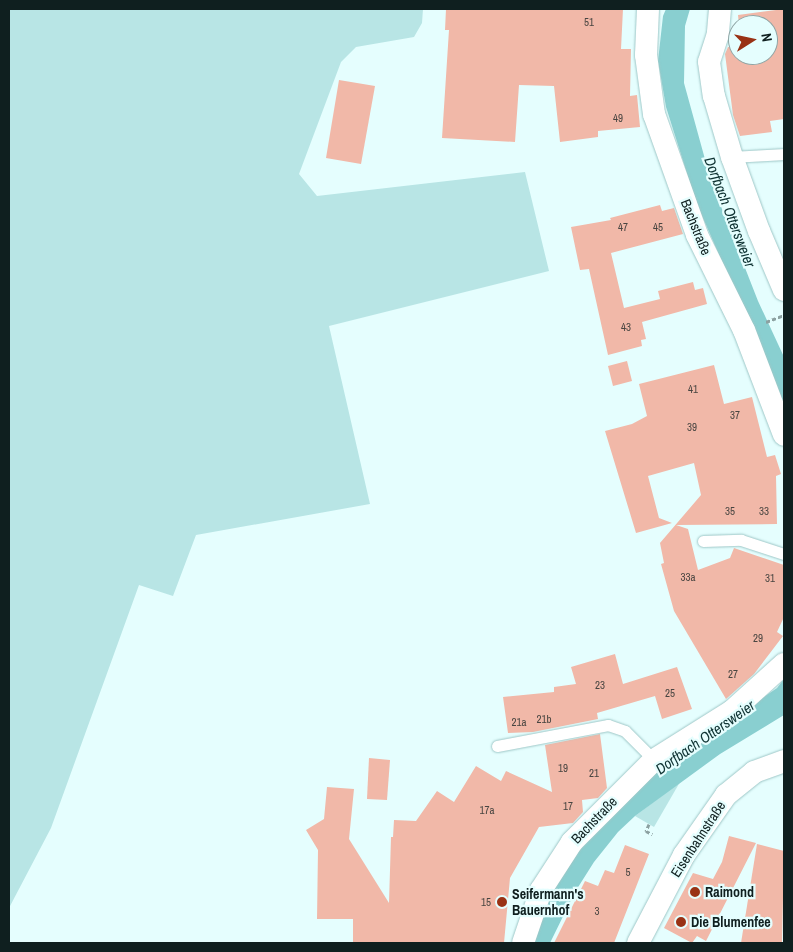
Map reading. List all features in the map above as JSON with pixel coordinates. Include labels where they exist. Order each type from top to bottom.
[{"type":"street","name":"Bachstraße","points":[[648,9],[646,55],[654,114],[697,235],[744,330],[784,435]]},
{"type":"street","points":[[720,9],[718,34],[709,62],[714,96],[732,157],[759,231],[784,290]]},
{"type":"street","name":"Bachstraße","points":[[523,943],[541,890],[572,842],[654,760],[732,711],[784,664]]},
{"type":"street","name":"Eisenbahnstraße","points":[[638,943],[684,855],[726,795],[754,772],[784,761]]},
{"type":"lane","points":[[732,157],[784,154]]},
{"type":"lane","points":[[704,540],[741,540],[784,554]]},
{"type":"lane","points":[[497,746],[608,725],[625,731],[654,760]]},
{"type":"path","points":[[649,824],[646,831],[652,834]]},
{"type":"shaded area","points":[[9,9],[423,9],[422,23],[414,37],[356,47],[341,62],[299,174],[317,196],[525,172],[549,271],[329,326],[370,504],[196,535],[173,596],[139,585],[51,828],[9,908]]},
{"type":"shaded area","points":[[666,9],[690,9],[685,26],[684,83],[711,181],[758,301],[784,357],[784,413],[762,353],[696,202],[666,107],[658,61],[663,16]]},
{"type":"shaded area","points":[[784,679],[784,715],[720,754],[635,816],[618,832],[594,862],[575,892],[550,943],[530,943],[546,901],[566,865],[636,789],[673,759],[777,688]]},
{"type":"shaded area","points":[[680,782],[654,827],[635,816]]},
{"type":"building","points":[[446,9],[623,9],[621,49],[631,49],[630,96],[637,95],[640,127],[598,131],[598,137],[560,142],[554,86],[519,85],[515,142],[442,138],[449,30],[445,30]]},
{"type":"building","points":[[784,9],[784,119],[770,121],[772,132],[740,136],[733,115],[725,54],[728,47],[728,65],[778,65],[778,15],[738,15]]},
{"type":"building","points":[[339,80],[375,86],[361,164],[326,158]]},
{"type":"building","points":[[660,205],[662,211],[674,208],[683,234],[611,253],[624,308],[660,299],[658,291],[693,282],[695,290],[703,288],[707,304],[642,322],[646,339],[641,340],[642,346],[608,355],[589,269],[580,270],[571,227],[611,220],[610,218]]},
{"type":"building","points":[[627,361],[632,381],[613,386],[608,366]]},
{"type":"building","points":[[714,365],[724,404],[752,397],[767,457],[775,455],[781,474],[776,476],[777,524],[676,525],[688,529],[698,570],[730,558],[734,548],[784,565],[784,617],[777,632],[783,636],[754,674],[726,699],[674,611],[661,564],[664,563],[660,543],[701,495],[694,463],[648,476],[659,518],[672,523],[636,533],[605,431],[632,424],[647,416],[639,384]]},
{"type":"building","points":[[615,654],[623,684],[677,667],[692,709],[662,719],[655,696],[597,713],[598,719],[533,732],[508,733],[503,697],[554,692],[554,687],[576,684],[571,667]]},
{"type":"building","points":[[600,734],[607,788],[598,798],[582,800],[583,812],[573,823],[539,827],[510,878],[504,943],[353,943],[353,919],[317,919],[318,850],[306,830],[324,819],[327,787],[354,789],[349,839],[389,903],[391,837],[393,837],[394,820],[416,821],[437,791],[454,802],[476,766],[501,781],[506,771],[552,792],[545,745]]},
{"type":"building","points":[[369,758],[390,760],[387,800],[367,799]]},
{"type":"building","points":[[729,836],[756,843],[706,941],[697,936],[692,943],[664,928],[693,873],[713,879],[722,862]]},
{"type":"building","points":[[757,844],[784,851],[782,943],[741,943]]},
{"type":"building","points":[[625,845],[649,854],[614,943],[554,943],[585,881],[598,886],[605,870],[614,873]]},
{"type":"place","name":"Raimond","points":[[695,892]]},
{"type":"place","name":"Seifermann's Bauernhof","points":[[502,902]]},
{"type":"place","name":"Die Blumenfee","points":[[681,922]]},
{"type":"water label","name":"Dorfbach Ottersweier","points":[[730,212]]},
{"type":"water label","name":"Dorfbach Ottersweier","points":[[705,737]]}]
